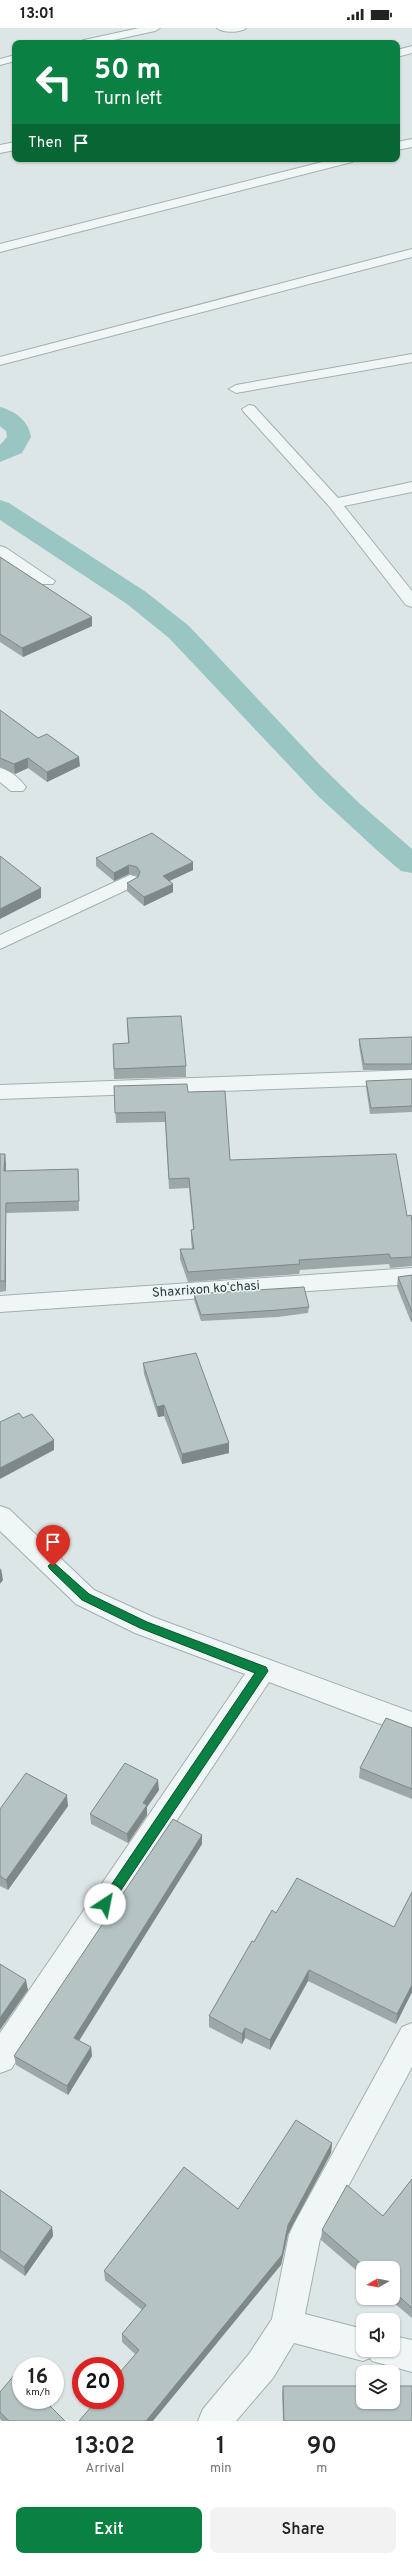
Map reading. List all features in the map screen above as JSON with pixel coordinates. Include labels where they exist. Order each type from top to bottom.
[{"type":"street","points":[[98,40],[155,28]]},
{"type":"street","points":[[222,28],[241,28]]},
{"type":"street","points":[[400,53],[412,49]]},
{"type":"street","points":[[0,62],[12,59]]},
{"type":"street","points":[[400,145],[412,143]]},
{"type":"street","points":[[0,149],[12,147]]},
{"type":"street","points":[[0,248],[336,162]]},
{"type":"street","points":[[0,361],[412,254]]},
{"type":"street","points":[[236,389],[412,358]]},
{"type":"street","points":[[249,409],[334,503],[412,602]]},
{"type":"street","points":[[334,503],[412,487]]},
{"type":"street","points":[[0,550],[46,581]]},
{"type":"street","points":[[0,773],[18,787]]},
{"type":"street","points":[[0,943],[130,881]]},
{"type":"street","points":[[0,1092],[412,1077]]},
{"type":"street","name":"Shaxrixon koʻchasi","points":[[0,1304],[412,1276]]},
{"type":"street","points":[[0,1516],[86,1597],[144,1625],[262,1671],[412,1724]]},
{"type":"street","points":[[0,2060],[262,1671]]},
{"type":"street","points":[[215,2421],[261,2366],[288,2325],[305,2235],[412,2037]]},
{"type":"street","points":[[288,2325],[356,2343]]},
{"type":"street","points":[[400,2354],[412,2356]]},
{"type":"building","points":[[0,557],[92,617],[22,648],[0,634]]},
{"type":"building","points":[[0,710],[38,738],[47,734],[79,757],[47,772],[28,758],[14,764],[0,758]]},
{"type":"building","points":[[152,833],[193,862],[163,876],[173,884],[144,897],[127,883],[138,877],[140,872],[137,867],[129,865],[114,873],[96,858]]},
{"type":"building","points":[[0,856],[41,888],[0,909]]},
{"type":"building","points":[[181,1016],[186,1066],[114,1069],[113,1044],[129,1043],[127,1018]]},
{"type":"building","points":[[412,1037],[412,1064],[364,1064],[359,1039]]},
{"type":"building","points":[[412,1079],[412,1106],[371,1108],[366,1081]]},
{"type":"building","points":[[187,1084],[188,1092],[225,1091],[230,1160],[396,1154],[407,1216],[411,1215],[412,1257],[391,1258],[389,1254],[299,1260],[300,1264],[188,1272],[180,1249],[194,1249],[191,1230],[194,1229],[189,1178],[169,1179],[165,1112],[115,1113],[114,1086]]},
{"type":"building","points":[[0,1154],[5,1154],[4,1171],[78,1169],[79,1201],[6,1203],[5,1281],[0,1281]]},
{"type":"building","points":[[412,1275],[412,1312],[398,1277]]},
{"type":"building","points":[[304,1287],[309,1307],[201,1315],[194,1294]]},
{"type":"building","points":[[196,1353],[229,1443],[182,1454],[164,1405],[157,1407],[143,1363]]},
{"type":"building","points":[[19,1413],[23,1418],[32,1414],[54,1440],[0,1468],[0,1422]]},
{"type":"building","points":[[386,1718],[412,1728],[412,1789],[360,1768]]},
{"type":"building","points":[[125,1763],[158,1780],[143,1803],[147,1805],[127,1834],[90,1814]]},
{"type":"building","points":[[26,1773],[67,1795],[6,1880],[0,1876],[0,1809]]},
{"type":"building","points":[[173,1819],[202,1835],[74,2038],[91,2047],[67,2086],[14,2056]]},
{"type":"building","points":[[297,1878],[394,1927],[412,1892],[412,1985],[397,2014],[309,1970],[270,2040],[245,2028],[242,2034],[209,2016],[252,1941],[254,1942],[272,1910],[276,1913]]},
{"type":"building","points":[[0,1964],[26,1980],[0,2018]]},
{"type":"building","points":[[296,2120],[332,2143],[288,2225],[282,2255],[146,2421],[79,2421],[89,2409],[124,2409],[124,2368],[139,2350],[122,2334],[146,2305],[104,2271],[184,2167],[238,2209]]},
{"type":"building","points":[[412,2179],[412,2308],[400,2297],[400,2261],[358,2261],[322,2230],[347,2185],[383,2216]]},
{"type":"building","points":[[0,2190],[52,2227],[24,2267],[0,2250]]},
{"type":"building","points":[[12,2378],[12,2409],[53,2409],[65,2421],[9,2421],[0,2412],[0,2392]]},
{"type":"building","points":[[283,2386],[356,2386],[356,2409],[400,2409],[400,2386],[412,2386],[412,2421],[284,2421]]},
{"type":"waterway","points":[[0,414],[18,428],[19,437],[13,448],[0,455]]},
{"type":"waterway","points":[[0,508],[22,524],[136,598],[179,632],[198,650],[270,730],[328,790],[369,828],[412,864]]},
{"type":"route","points":[[53,1566],[86,1597],[144,1625],[262,1671],[105,1904]]}]
